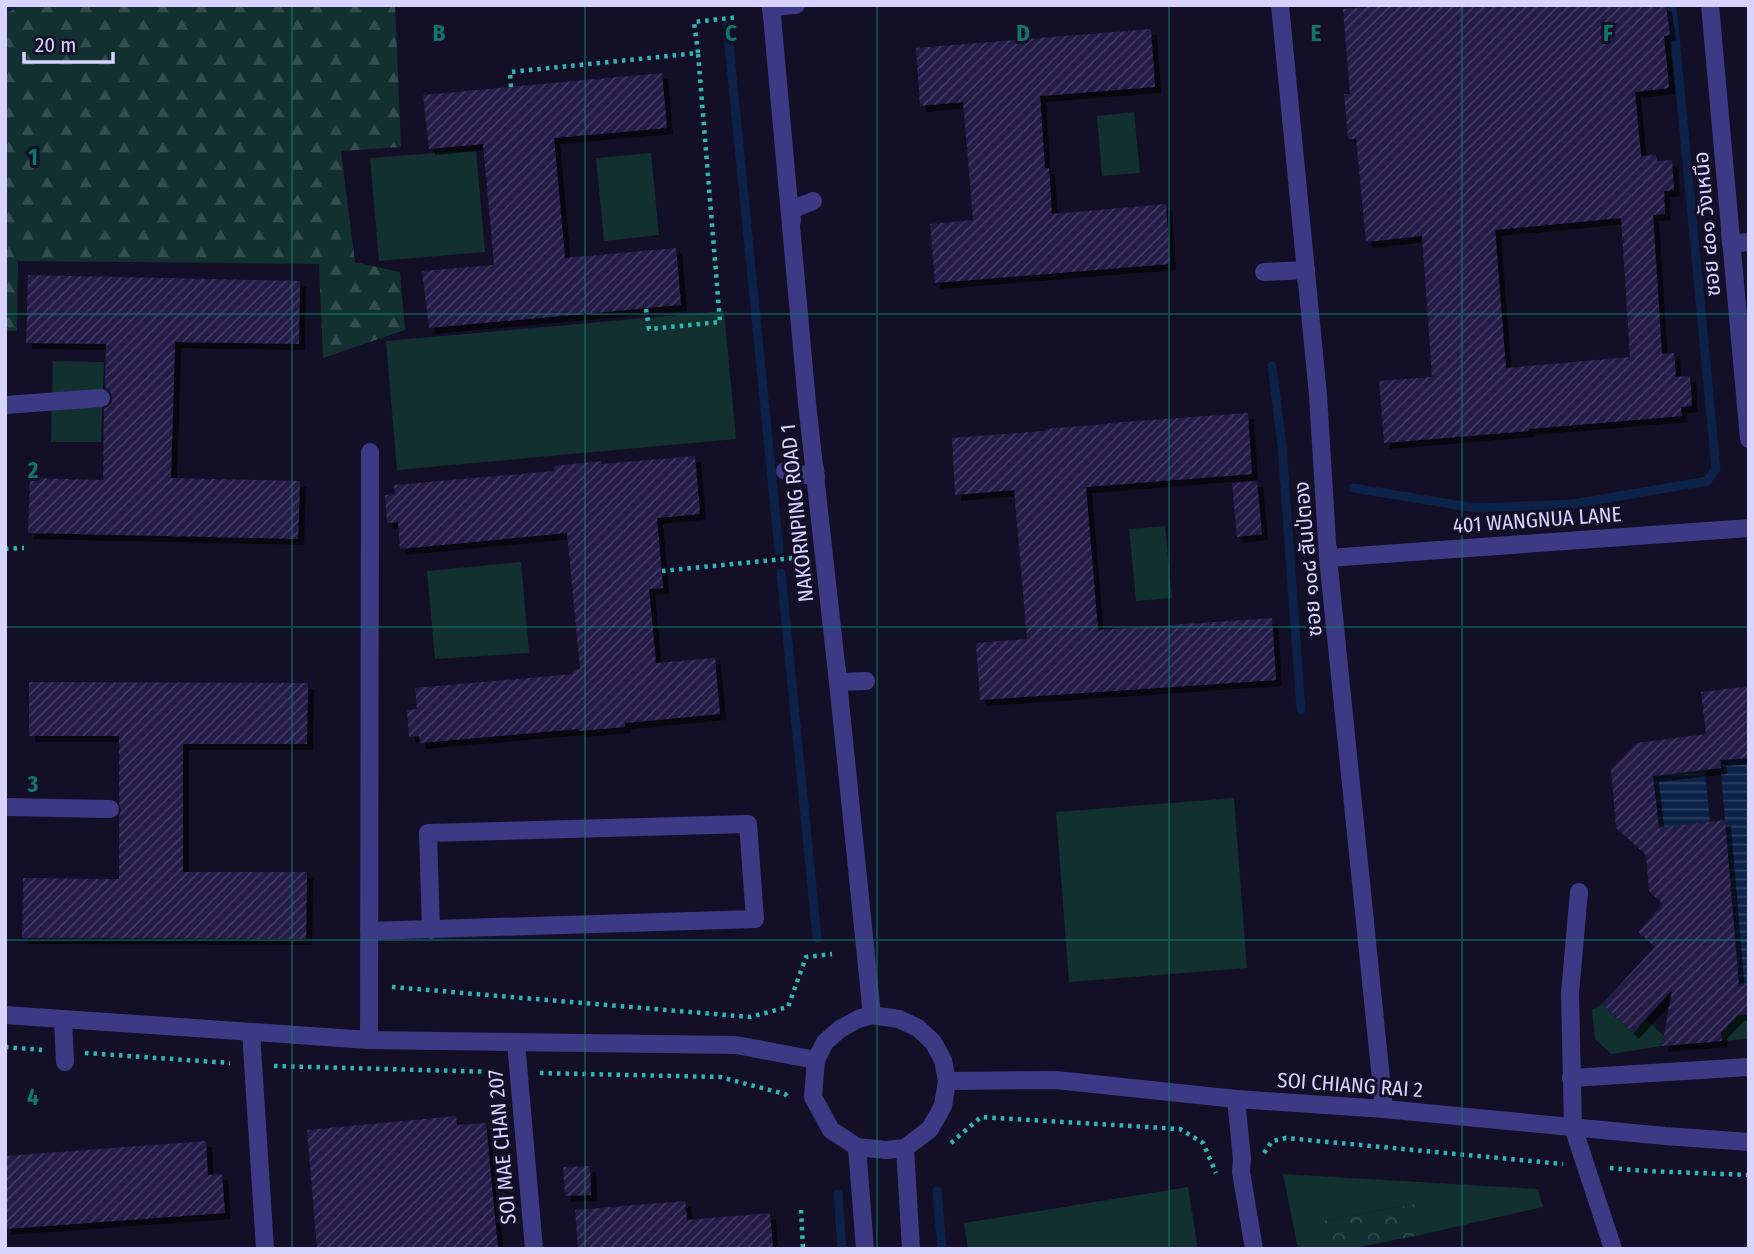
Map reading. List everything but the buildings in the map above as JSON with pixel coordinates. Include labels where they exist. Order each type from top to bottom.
[{"type":"street","points":[[793,232],[771,6],[796,5]]},
{"type":"street","name":"ซอย ๑๐๘ สันป่ตอง","points":[[1281,5],[1306,270],[1328,558],[1384,1109]]},
{"type":"street","name":"ซอย ๔๐๑ วังเหนึอ","points":[[1709,5],[1727,204],[1740,243],[1749,439]]},
{"type":"street","points":[[788,186],[872,1015]]},
{"type":"street","points":[[791,210],[813,201]]},
{"type":"street","name":"NAKORNPING ROAD 1","points":[[791,210],[816,477]]},
{"type":"street","points":[[1264,272],[1306,270]]},
{"type":"street","points":[[5,405],[101,398]]},
{"type":"street","points":[[369,1040],[370,452]]},
{"type":"street","points":[[785,471],[816,477]]},
{"type":"street","name":"401 WANGNUA LANE","points":[[1328,558],[1749,528]]},
{"type":"street","points":[[838,682],[866,681]]},
{"type":"street","points":[[5,807],[110,809]]},
{"type":"street","points":[[369,931],[430,930],[755,919],[748,824],[428,833],[430,930]]},
{"type":"street","points":[[1579,892],[1570,993],[1573,1128],[1613,1249]]},
{"type":"street","points":[[5,1015],[369,1040],[736,1045],[816,1060]]},
{"type":"street","points":[[872,1015],[899,1018],[918,1028],[933,1042],[943,1060],[947,1081],[943,1106],[930,1129],[905,1148],[886,1150],[857,1147],[831,1130],[813,1097],[816,1060],[825,1042],[858,1019],[872,1015]]},
{"type":"street","points":[[63,1019],[65,1056]]},
{"type":"street","points":[[251,1032],[265,1249]]},
{"type":"street","name":"SOI MAE CHAN 207","points":[[516,1042],[534,1249]]},
{"type":"street","points":[[1571,1078],[1749,1067]]},
{"type":"street","name":"SOI CHIANG RAI 2","points":[[947,1081],[1056,1080],[1236,1099],[1384,1109],[1749,1142]]},
{"type":"street","points":[[1236,1099],[1241,1172],[1254,1249]]},
{"type":"street","points":[[857,1147],[865,1249]]},
{"type":"street","points":[[905,1148],[911,1249]]},
{"type":"path","points":[[646,309],[649,329],[720,322],[695,22],[738,17]]},
{"type":"path","points":[[511,87],[510,72],[698,53]]},
{"type":"path","points":[[5,549],[24,548]]},
{"type":"path","points":[[662,571],[794,558]]},
{"type":"path","points":[[369,985],[750,1017],[788,1007],[806,957],[832,954]]},
{"type":"path","points":[[5,1047],[65,1056],[253,1065],[720,1077],[785,1094],[792,1104]]},
{"type":"path","points":[[950,1144],[981,1117],[1180,1129],[1203,1143],[1218,1184]]},
{"type":"path","points":[[1263,1159],[1263,1154],[1272,1141],[1286,1138],[1646,1171],[1749,1175]]},
{"type":"path","points":[[801,1210],[803,1249]]},
{"type":"green space","points":[[5,5],[395,5],[401,147],[341,151],[355,262],[400,272],[405,330],[323,358],[319,264],[18,261],[17,331],[5,331]]},
{"type":"green space","points":[[1134,112],[1140,173],[1102,176],[1097,116]]},
{"type":"green space","points":[[476,150],[485,252],[379,261],[370,158]]},
{"type":"green space","points":[[651,153],[659,235],[604,241],[596,158]]},
{"type":"green space","points":[[724,311],[736,439],[397,470],[386,341]]},
{"type":"green space","points":[[53,361],[104,362],[101,442],[51,442]]},
{"type":"green space","points":[[1165,526],[1172,598],[1136,601],[1129,529]]},
{"type":"green space","points":[[521,562],[529,653],[435,659],[427,571]]},
{"type":"green space","points":[[1234,798],[1247,968],[1069,982],[1056,812]]},
{"type":"green space","points":[[1602,1004],[1633,1033],[1646,1019],[1664,1036],[1662,1046],[1611,1054],[1595,1039],[1592,1010]]},
{"type":"green space","points":[[1749,1014],[1749,1039],[1722,1041],[1721,1033],[1738,1015]]},
{"type":"green space","points":[[1283,1174],[1538,1189],[1543,1207],[1420,1235],[1413,1204],[1319,1222],[1324,1249],[1298,1249]]},
{"type":"green space","points":[[1188,1187],[1198,1249],[968,1249],[964,1223]]},
{"type":"green space","points":[[1414,1204],[1420,1235],[1349,1249],[1324,1249],[1318,1222]]},
{"type":"water","points":[[1749,758],[1749,985],[1739,986],[1720,760]]},
{"type":"water","points":[[1705,770],[1710,822],[1659,828],[1653,776]]},
{"type":"waterway","points":[[5,9],[12,5]]},
{"type":"waterway","points":[[1353,488],[1475,508],[1573,504],[1707,481],[1716,469],[1672,5]]},
{"type":"waterway","points":[[727,25],[779,550]]},
{"type":"waterway","points":[[1272,366],[1282,446],[1301,710]]},
{"type":"waterway","points":[[781,573],[817,938]]},
{"type":"waterway","points":[[937,1191],[942,1249]]},
{"type":"waterway","points":[[838,1194],[842,1249]]}]
